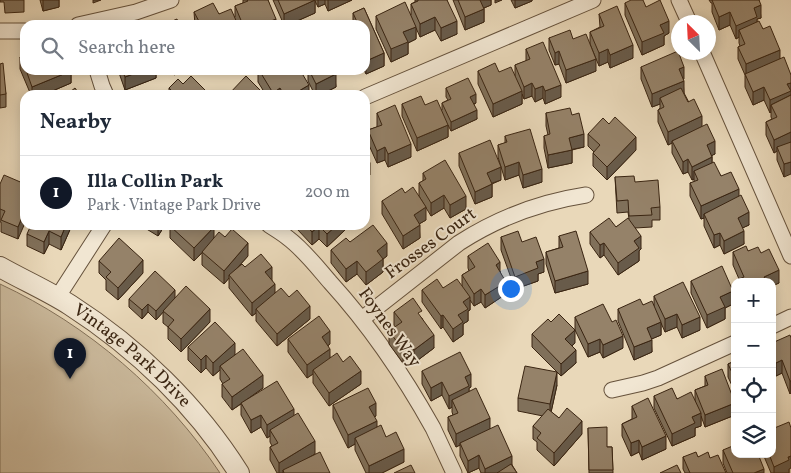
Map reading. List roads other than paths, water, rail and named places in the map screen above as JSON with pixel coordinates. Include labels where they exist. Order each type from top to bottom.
[{"type":"street","points":[[101,20],[136,12],[171,0]]},
{"type":"street","points":[[370,95],[594,0]]},
{"type":"street","points":[[679,0],[686,15]]},
{"type":"street","points":[[0,32],[20,31]]},
{"type":"street","points":[[705,60],[791,256]]},
{"type":"street","points":[[99,75],[104,90]]},
{"type":"street","name":"Frosses Court","points":[[362,319],[458,243],[484,228],[528,208],[586,195]]},
{"type":"street","points":[[58,298],[101,230]]},
{"type":"street","name":"Foynes Way","points":[[277,230],[289,238],[308,257],[362,319],[392,362],[434,430],[454,473]]},
{"type":"street","name":"Vintage Park Drive","points":[[0,267],[58,298],[126,346],[151,368],[194,412],[239,473]]},
{"type":"street","points":[[776,324],[791,317]]},
{"type":"street","points":[[612,390],[643,384],[731,345]]},
{"type":"place","name":"Illa Collin Park","points":[[70,379]]}]
